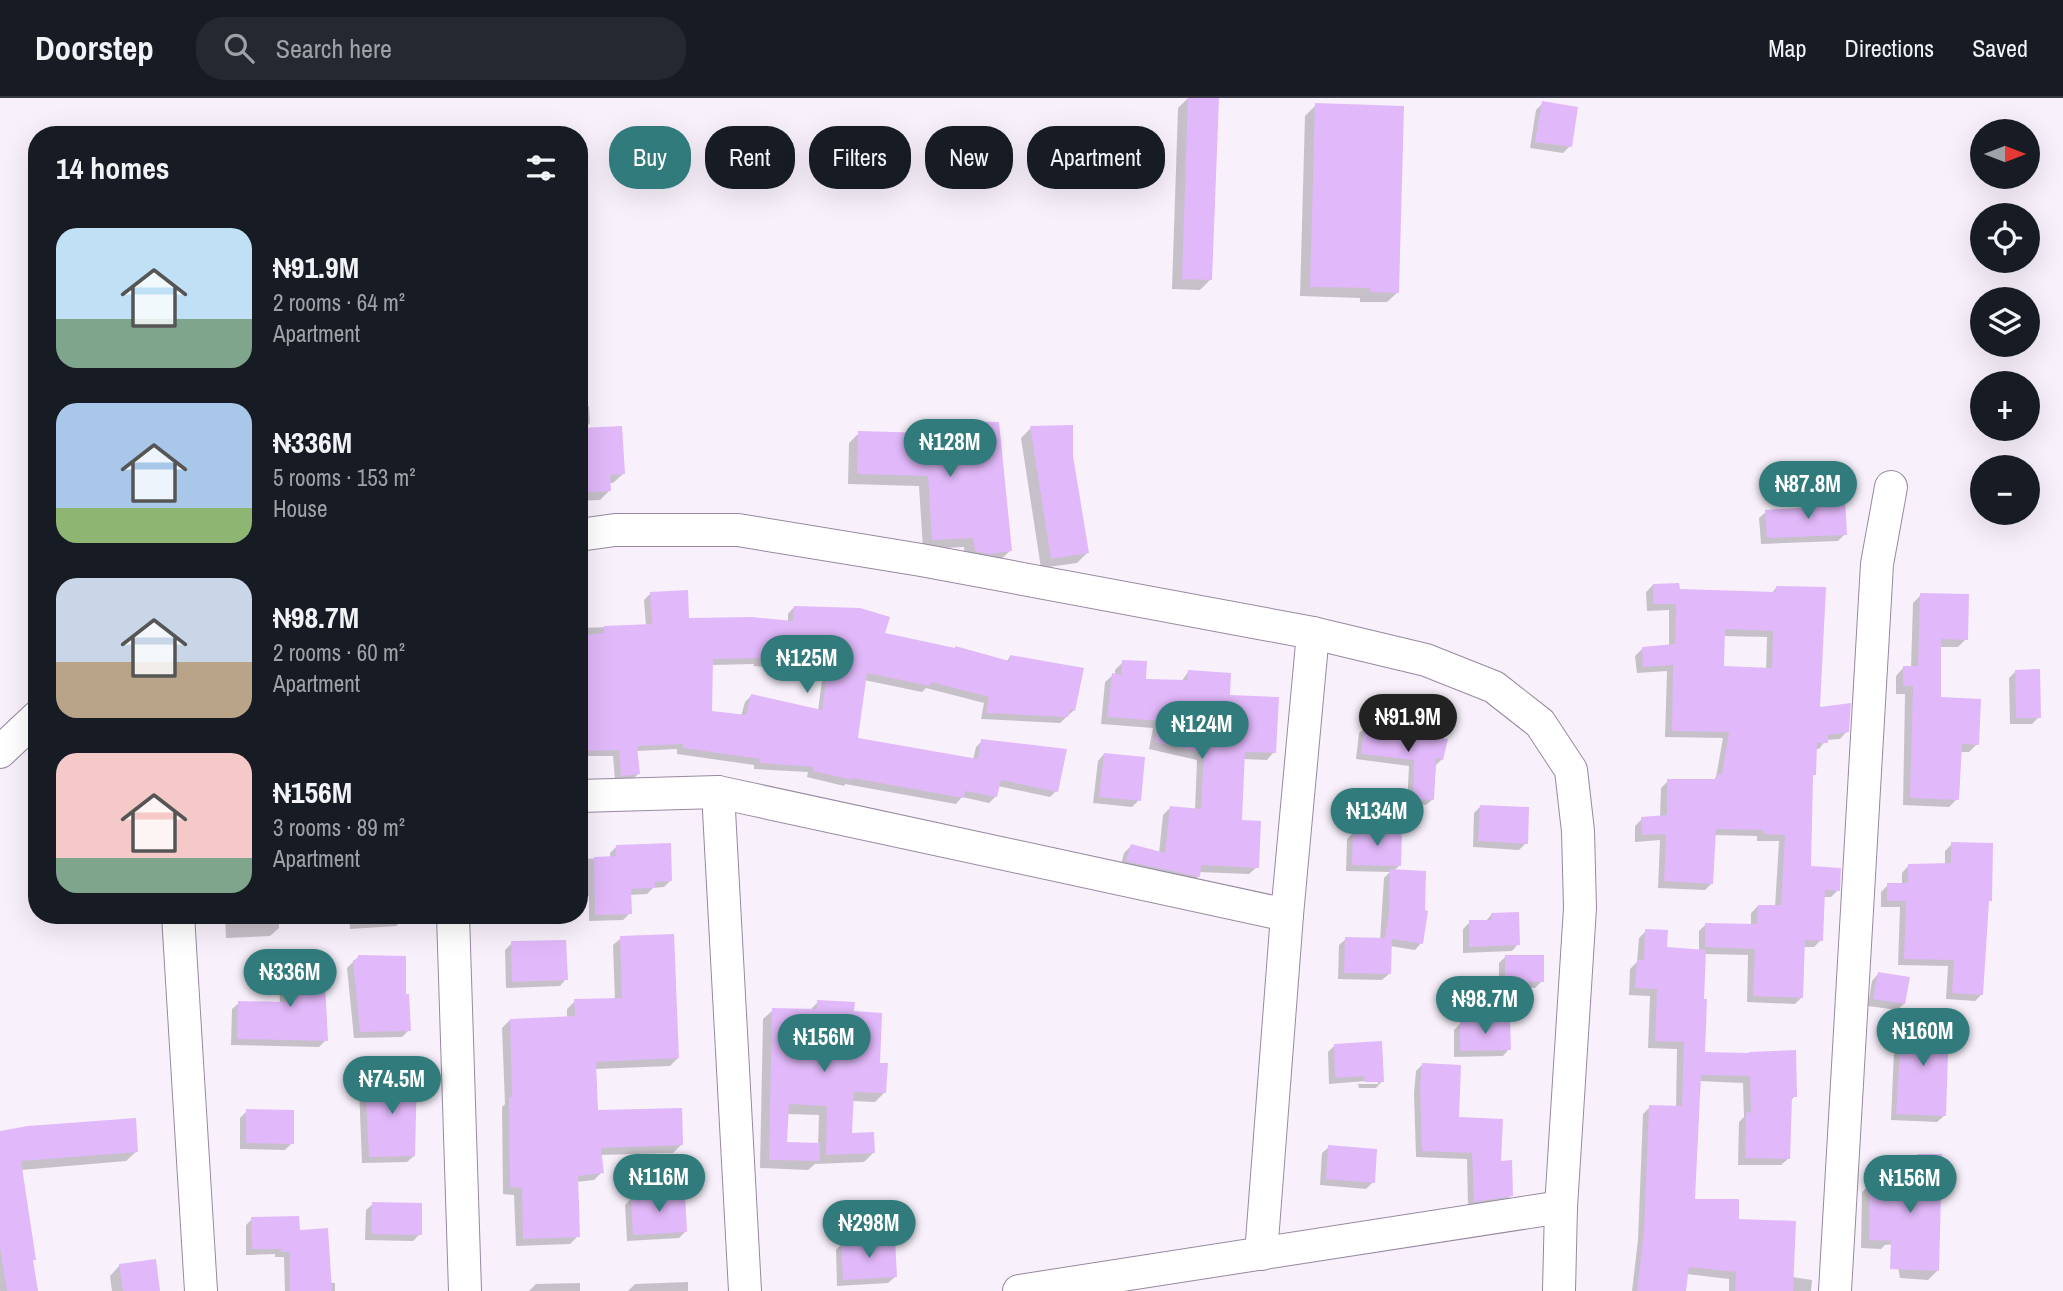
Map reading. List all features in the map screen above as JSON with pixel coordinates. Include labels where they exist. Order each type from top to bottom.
[{"type":"street","points":[[1835,1291],[1877,564],[1891,487]]},
{"type":"street","points":[[588,534],[615,530],[738,530],[921,560],[1313,633],[1426,660],[1494,687],[1540,723],[1571,769],[1578,831],[1580,908],[1561,1207],[1559,1291]]},
{"type":"street","points":[[1261,1254],[1287,915],[1313,633]]},
{"type":"street","points":[[0,752],[28,726]]},
{"type":"street","points":[[588,796],[718,792],[1287,915]]},
{"type":"street","points":[[718,792],[745,1291]]},
{"type":"street","points":[[179,924],[201,1291]]},
{"type":"street","points":[[453,924],[465,1291]]},
{"type":"street","points":[[1025,1291],[1561,1207]]},
{"type":"building","points":[[1188,98],[1219,98],[1212,280],[1182,279]]},
{"type":"building","points":[[1542,101],[1578,107],[1572,147],[1535,142]]},
{"type":"building","points":[[1315,103],[1404,106],[1399,293],[1370,292],[1370,288],[1310,287]]},
{"type":"building","points":[[965,421],[999,422],[1012,551],[988,554],[975,551],[973,538],[932,540],[928,476],[857,474],[858,431],[965,434]]},
{"type":"building","points":[[1073,425],[1073,456],[1089,553],[1051,559],[1030,426]]},
{"type":"building","points":[[622,426],[625,474],[610,475],[611,491],[588,492],[588,428]]},
{"type":"building","points":[[1845,499],[1847,535],[1767,538],[1765,510],[1814,507],[1814,501]]},
{"type":"building","points":[[1679,583],[1680,589],[1776,592],[1776,586],[1826,587],[1820,707],[1851,703],[1849,732],[1828,735],[1828,743],[1817,743],[1816,775],[1813,775],[1811,866],[1841,868],[1840,891],[1825,890],[1823,941],[1805,940],[1803,998],[1753,996],[1755,949],[1705,947],[1705,923],[1757,924],[1758,905],[1781,905],[1785,835],[1763,834],[1763,830],[1716,829],[1713,884],[1664,881],[1666,834],[1642,835],[1641,817],[1667,815],[1667,779],[1717,779],[1717,774],[1722,774],[1729,732],[1672,731],[1673,665],[1643,667],[1642,647],[1675,644],[1676,604],[1653,604],[1653,584]],"holes":[[[1725,629],[1773,631],[1772,668],[1724,666]]]},
{"type":"building","points":[[688,590],[689,618],[752,617],[793,621],[794,606],[860,608],[890,617],[885,633],[955,646],[1009,661],[1010,655],[1084,668],[1075,711],[1070,710],[1068,717],[986,713],[989,697],[931,682],[930,686],[867,673],[858,738],[978,759],[981,739],[1067,749],[1058,792],[1001,780],[997,797],[965,791],[964,798],[852,780],[813,771],[814,767],[760,763],[760,759],[683,748],[683,744],[637,746],[640,774],[621,776],[619,750],[588,751],[588,635],[604,633],[604,626],[652,624],[650,592]],"holes":[[[759,658],[828,667],[822,710],[751,694],[746,715],[712,711],[713,659]]]},
{"type":"building","points":[[1920,593],[1969,594],[1968,640],[1941,639],[1941,697],[1981,699],[1979,745],[1962,744],[1959,800],[1910,798],[1913,686],[1903,686],[1903,666],[1918,666]]},
{"type":"building","points":[[1122,660],[1147,661],[1146,679],[1187,680],[1188,670],[1231,673],[1230,695],[1279,697],[1276,753],[1245,752],[1242,820],[1261,821],[1259,868],[1201,865],[1200,877],[1126,861],[1131,844],[1165,853],[1170,806],[1201,809],[1204,753],[1155,742],[1160,721],[1107,717],[1112,673],[1121,675]]},
{"type":"building","points":[[2040,669],[2041,718],[2016,718],[2015,670]]},
{"type":"building","points":[[1365,725],[1448,739],[1443,760],[1436,758],[1434,800],[1413,799],[1414,760],[1361,754]]},
{"type":"building","points":[[1104,753],[1145,757],[1141,801],[1099,797]]},
{"type":"building","points":[[1480,805],[1529,807],[1528,844],[1478,841]]},
{"type":"building","points":[[1353,830],[1402,832],[1401,866],[1352,865]]},
{"type":"building","points":[[1951,842],[1993,843],[1992,901],[1989,901],[1983,995],[1952,993],[1954,960],[1904,959],[1906,901],[1887,901],[1887,883],[1908,883],[1908,864],[1951,863]]},
{"type":"building","points":[[671,843],[672,881],[655,882],[655,888],[631,889],[632,914],[595,915],[594,857],[616,856],[616,845]]},
{"type":"building","points":[[1390,869],[1426,871],[1425,910],[1428,911],[1423,944],[1392,939],[1391,974],[1344,973],[1345,937],[1385,938],[1389,913]]},
{"type":"building","points":[[1519,912],[1520,945],[1469,947],[1469,920],[1492,920],[1491,913]]},
{"type":"building","points":[[1645,929],[1668,930],[1667,947],[1706,950],[1705,1052],[1796,1050],[1797,1097],[1792,1097],[1790,1159],[1745,1158],[1746,1112],[1751,1113],[1750,1076],[1701,1075],[1695,1199],[1739,1199],[1739,1219],[1796,1221],[1793,1291],[1735,1291],[1736,1272],[1689,1267],[1686,1291],[1637,1291],[1644,1231],[1649,1105],[1682,1106],[1684,1042],[1655,1041],[1657,989],[1635,988],[1637,960],[1644,960]]},
{"type":"building","points":[[674,934],[679,1058],[596,1062],[598,1110],[682,1108],[683,1145],[601,1148],[604,1173],[578,1176],[580,1237],[523,1239],[522,1188],[510,1187],[510,1019],[575,1016],[574,999],[622,998],[620,936]]},
{"type":"building","points":[[566,940],[568,980],[512,982],[511,941]]},
{"type":"building","points":[[358,955],[406,956],[406,994],[409,994],[411,1031],[360,1032],[353,960],[358,959]]},
{"type":"building","points":[[1505,955],[1544,955],[1544,982],[1505,981]]},
{"type":"building","points":[[324,962],[328,1041],[237,1039],[238,1001],[286,1002],[285,963]]},
{"type":"building","points":[[1878,972],[1910,977],[1905,1004],[1873,999]]},
{"type":"building","points":[[817,1000],[855,1002],[854,1011],[882,1013],[880,1063],[888,1063],[886,1093],[854,1092],[852,1133],[874,1132],[875,1153],[826,1155],[827,1106],[789,1104],[787,1142],[820,1143],[820,1161],[769,1160],[772,1008],[817,1009]]},
{"type":"building","points":[[1902,1019],[1949,1021],[1946,1116],[1896,1114]]},
{"type":"building","points":[[1510,1021],[1511,1050],[1460,1051],[1460,1022]]},
{"type":"building","points":[[1382,1041],[1384,1082],[1365,1082],[1364,1076],[1335,1078],[1334,1044]]},
{"type":"building","points":[[1422,1063],[1461,1065],[1459,1117],[1503,1119],[1501,1161],[1512,1160],[1513,1196],[1474,1202],[1472,1153],[1422,1151]]},
{"type":"building","points":[[417,1074],[415,1156],[369,1157],[365,1080]]},
{"type":"building","points":[[246,1109],[294,1110],[294,1144],[246,1143]]},
{"type":"building","points":[[136,1118],[138,1152],[21,1161],[38,1291],[7,1291],[0,1247],[0,1131],[28,1126]]},
{"type":"building","points":[[1328,1145],[1377,1149],[1375,1183],[1326,1179]]},
{"type":"building","points":[[1917,1154],[1942,1154],[1939,1271],[1890,1269],[1891,1241],[1869,1240],[1870,1182],[1918,1173]]},
{"type":"building","points":[[685,1194],[687,1232],[633,1235],[631,1197]]},
{"type":"building","points":[[372,1202],[422,1203],[422,1235],[371,1234]]},
{"type":"building","points":[[299,1216],[300,1230],[328,1228],[332,1291],[290,1291],[290,1252],[281,1252],[281,1249],[252,1249],[251,1217]]},
{"type":"building","points":[[895,1239],[897,1277],[843,1280],[841,1242]]},
{"type":"building","points":[[156,1259],[160,1291],[123,1291],[119,1264]]}]
